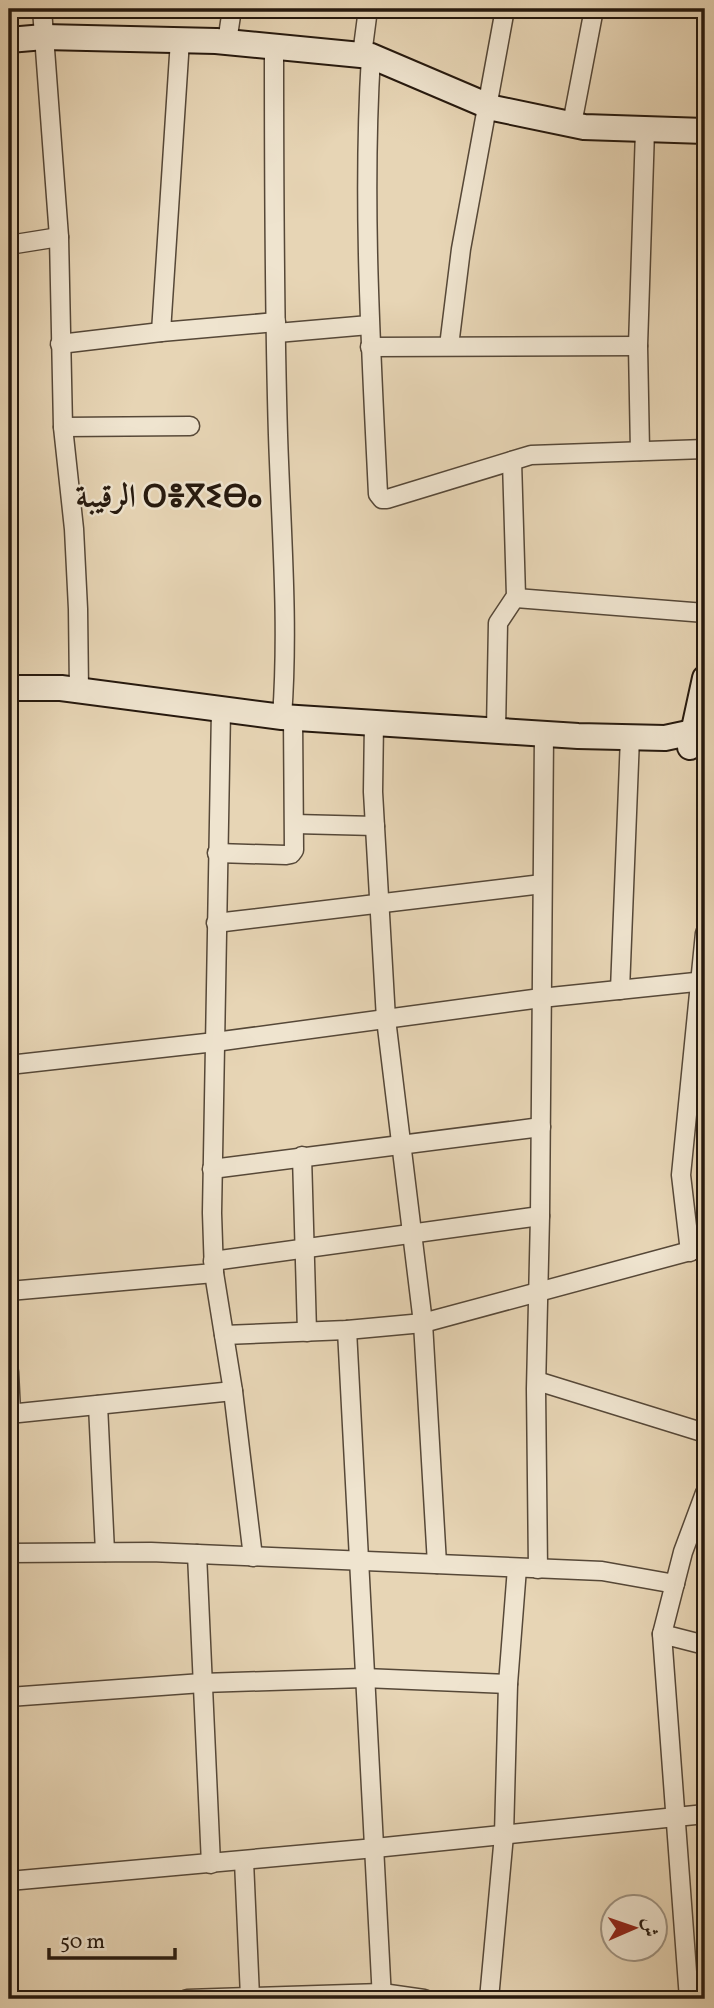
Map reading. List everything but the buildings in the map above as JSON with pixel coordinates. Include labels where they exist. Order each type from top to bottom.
[{"type":"street","points":[[42,9],[59,237],[63,427],[74,529],[79,690]]},
{"type":"street","points":[[227,41],[232,9]]},
{"type":"street","points":[[368,9],[369,325],[378,494],[383,499],[531,455],[705,449]]},
{"type":"street","points":[[449,346],[460,249],[505,9]]},
{"type":"street","points":[[572,124],[594,9]]},
{"type":"street","points":[[9,40],[44,37],[227,41],[367,56],[485,105],[584,127],[705,131]]},
{"type":"street","points":[[161,332],[180,40]]},
{"type":"street","points":[[217,853],[291,854],[294,850],[295,824],[284,688],[274,46]]},
{"type":"street","points":[[640,451],[638,346],[645,130]]},
{"type":"street","points":[[9,245],[59,237]]},
{"type":"street","points":[[60,344],[161,332],[369,325]]},
{"type":"street","points":[[370,346],[638,346]]},
{"type":"street","points":[[63,427],[190,426]]},
{"type":"street","points":[[496,730],[498,623],[516,598],[512,461]]},
{"type":"street","points":[[516,598],[705,613]]},
{"type":"street","points":[[9,688],[79,690],[288,717],[698,742],[705,678]]},
{"type":"street","points":[[220,710],[212,1169],[214,1267],[233,1391],[253,1557]]},
{"type":"street","points":[[374,722],[375,826],[386,1018],[423,1323],[438,1564]]},
{"type":"street","points":[[538,1569],[537,1381],[544,733]]},
{"type":"street","points":[[620,990],[631,737]]},
{"type":"street","points":[[295,824],[375,826]]},
{"type":"street","points":[[216,923],[542,884]]},
{"type":"street","points":[[224,1335],[347,1330],[423,1323],[697,1249],[681,1175],[705,933]]},
{"type":"street","points":[[9,1065],[215,1042],[541,998],[702,981]]},
{"type":"street","points":[[212,1169],[541,1127]]},
{"type":"street","points":[[302,1156],[307,1332]]},
{"type":"street","points":[[9,1291],[214,1267],[305,1250],[540,1216]]},
{"type":"street","points":[[347,1330],[382,1996]]},
{"type":"street","points":[[9,1372],[10,1413],[233,1391]]},
{"type":"street","points":[[537,1381],[705,1433]]},
{"type":"street","points":[[98,1405],[105,1552]]},
{"type":"street","points":[[689,1999],[662,1634],[683,1552],[705,1493]]},
{"type":"street","points":[[9,1553],[198,1554],[602,1571],[675,1584]]},
{"type":"street","points":[[198,1554],[211,1864]]},
{"type":"street","points":[[489,1999],[504,1835],[508,1684],[517,1568]]},
{"type":"street","points":[[662,1634],[705,1645]]},
{"type":"street","points":[[9,1697],[202,1683],[364,1678],[508,1684]]},
{"type":"street","points":[[9,1881],[244,1861],[705,1814]]},
{"type":"street","points":[[244,1861],[250,1997]]},
{"type":"street","points":[[187,1999],[382,1996],[424,1999]]},
{"type":"district","name":"الرقيبة ⵔⴻⴳⵉⴱⴰ","points":[[169,496]]}]
